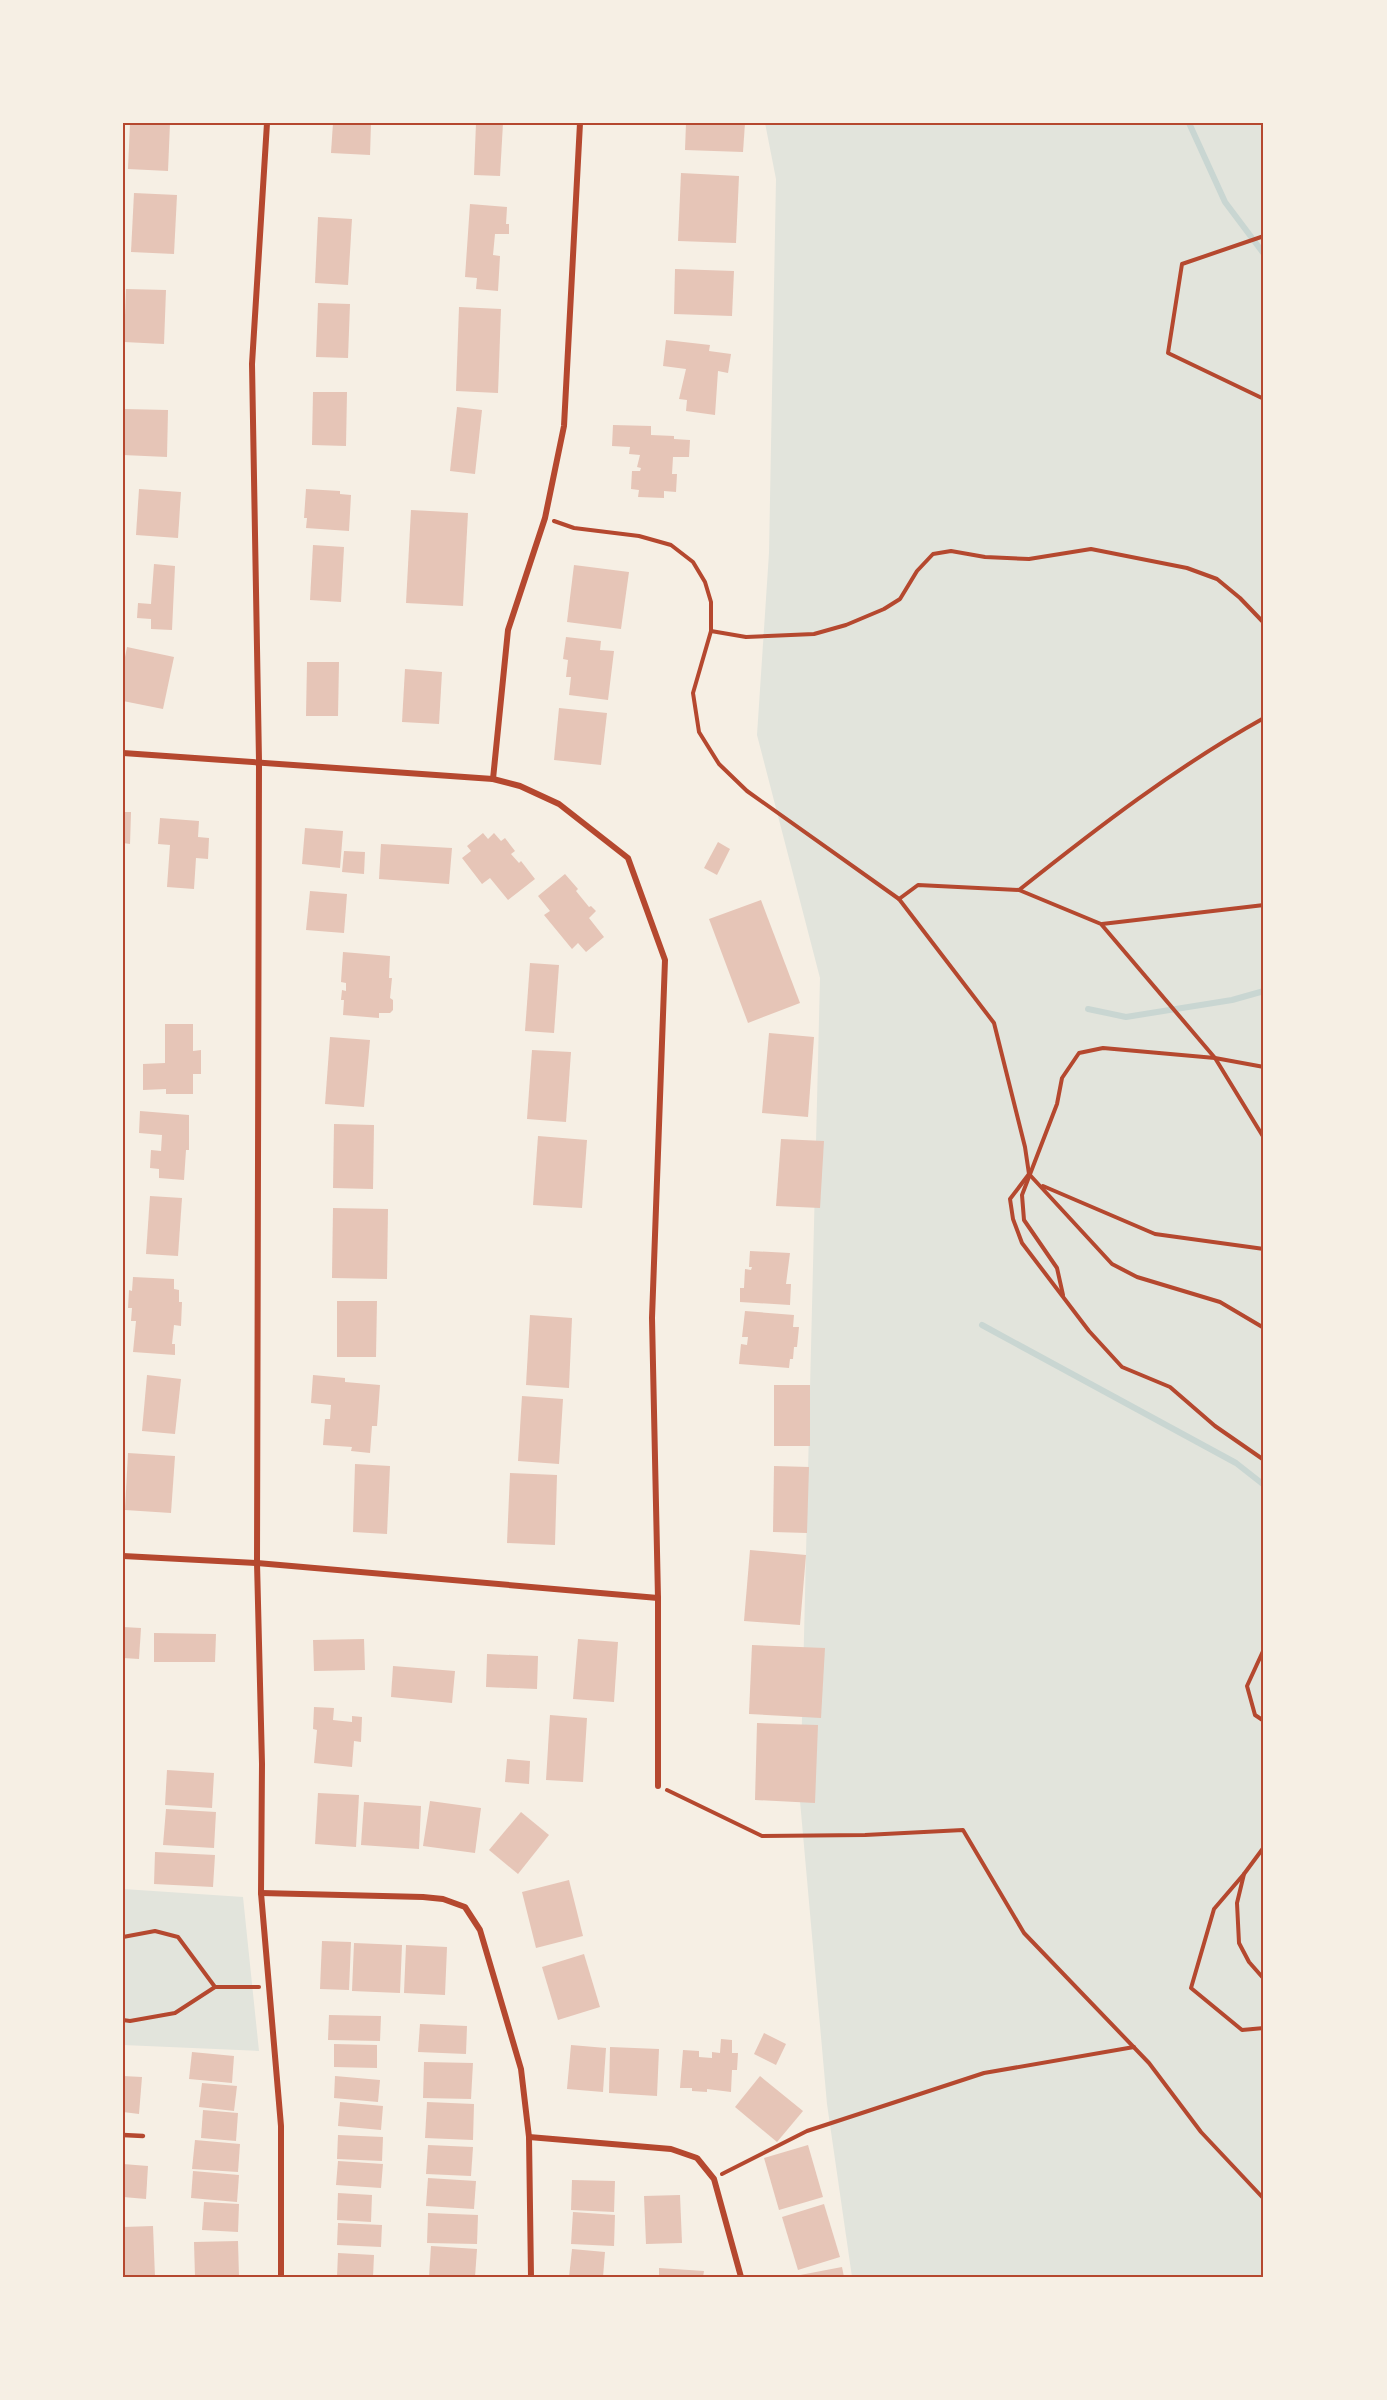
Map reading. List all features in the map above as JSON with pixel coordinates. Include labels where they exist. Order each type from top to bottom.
[{"type":"street","points":[[267,123],[252,364],[259,761],[257,1563],[262,1764],[261,1893],[281,2126],[281,2277]]},
{"type":"street","points":[[493,779],[508,630],[545,518],[564,426],[580,123]]},
{"type":"street","points":[[123,753],[493,779],[520,786],[559,804],[628,858],[665,960],[652,1318],[658,1598],[658,1786]]},
{"type":"street","points":[[123,1556],[257,1563],[658,1598]]},
{"type":"street","points":[[261,1893],[433,1898],[465,1907],[480,1930],[521,2069],[529,2137],[531,2277]]},
{"type":"street","points":[[529,2137],[671,2149],[697,2158],[714,2179],[741,2277]]},
{"type":"lane","points":[[123,2135],[143,2136]]},
{"type":"path","points":[[1264,236],[1182,264],[1168,353],[1264,399]]},
{"type":"path","points":[[545,518],[574,528],[639,536],[670,545],[693,562],[705,582],[711,602],[711,631],[693,693],[699,732],[719,764],[747,790],[899,899],[993,1023],[1029,1174],[1112,1264],[1137,1277],[1220,1302],[1264,1328]]},
{"type":"path","points":[[711,631],[746,637],[814,634],[846,625],[884,609],[900,599],[917,571],[933,554],[951,551],[985,557],[1029,559],[1091,549],[1187,568],[1217,579],[1240,598],[1264,623]]},
{"type":"path","points":[[1019,890],[1105,822],[1192,761],[1264,718]]},
{"type":"path","points":[[899,899],[918,885],[1019,890],[1101,924],[1215,1058],[1264,1138]]},
{"type":"path","points":[[1101,924],[1264,905]]},
{"type":"path","points":[[1063,1296],[1057,1268],[1024,1220],[1022,1195],[1057,1104],[1062,1078],[1079,1053],[1103,1048],[1215,1058],[1264,1067]]},
{"type":"path","points":[[1029,1174],[1010,1199],[1013,1219],[1023,1243],[1089,1331],[1122,1367],[1170,1387],[1215,1426],[1264,1460]]},
{"type":"path","points":[[1040,1184],[1155,1234],[1264,1249]]},
{"type":"path","points":[[1264,1649],[1247,1686],[1255,1715],[1264,1721]]},
{"type":"path","points":[[1255,1715],[1264,1713]]},
{"type":"path","points":[[658,1786],[762,1836],[865,1835],[963,1830],[1024,1933],[1149,2063],[1201,2132],[1264,2199]]},
{"type":"path","points":[[1264,1847],[1214,1909],[1191,1988],[1242,2030],[1264,2028]]},
{"type":"path","points":[[1244,1874],[1237,1903],[1239,1943],[1249,1962],[1264,1979]]},
{"type":"path","points":[[123,1937],[155,1931],[178,1937],[215,1987]]},
{"type":"path","points":[[123,2020],[130,2021],[175,2013],[215,1987],[269,1987]]},
{"type":"path","points":[[714,2179],[807,2131],[984,2073],[1134,2047]]},
{"type":"shaded area","points":[[765,123],[1264,123],[1264,2277],[852,2277],[827,2104],[800,1801],[820,978],[757,735],[769,553],[776,179]]},
{"type":"shaded area","points":[[123,1889],[243,1897],[259,2051],[123,2045]]},
{"type":"building","points":[[130,123],[170,123],[168,171],[128,169]]},
{"type":"building","points":[[333,123],[371,123],[370,155],[331,153]]},
{"type":"building","points":[[476,123],[503,123],[500,176],[474,175]]},
{"type":"building","points":[[686,123],[745,123],[743,152],[685,150]]},
{"type":"building","points":[[681,173],[739,176],[736,243],[678,241]]},
{"type":"building","points":[[134,193],[177,195],[174,254],[131,252]]},
{"type":"building","points":[[470,204],[507,207],[506,224],[509,224],[509,234],[495,234],[493,255],[500,256],[498,291],[476,289],[477,278],[465,277]]},
{"type":"building","points":[[318,217],[352,219],[348,285],[315,283]]},
{"type":"building","points":[[675,269],[734,271],[732,316],[674,314]]},
{"type":"building","points":[[126,289],[166,290],[164,344],[124,342]]},
{"type":"building","points":[[318,303],[350,304],[348,358],[316,357]]},
{"type":"building","points":[[459,307],[501,309],[498,393],[456,391]]},
{"type":"building","points":[[666,340],[710,345],[709,351],[731,354],[728,373],[718,371],[715,415],[686,411],[687,400],[679,399],[686,369],[663,366]]},
{"type":"building","points":[[313,392],[347,392],[346,446],[312,445]]},
{"type":"building","points":[[457,407],[482,410],[475,474],[450,471]]},
{"type":"building","points":[[124,409],[168,410],[167,457],[123,455]]},
{"type":"building","points":[[613,425],[651,426],[651,435],[674,436],[674,439],[690,440],[689,457],[673,457],[672,474],[677,474],[676,492],[664,491],[664,498],[638,497],[639,490],[631,489],[632,471],[640,471],[641,468],[637,467],[640,455],[629,454],[630,447],[612,446]]},
{"type":"building","points":[[139,489],[181,492],[178,538],[136,535]]},
{"type":"building","points":[[306,489],[340,491],[340,494],[351,495],[349,531],[306,528],[307,518],[304,518]]},
{"type":"building","points":[[411,510],[468,513],[463,606],[406,603]]},
{"type":"building","points":[[313,545],[344,547],[341,602],[310,600]]},
{"type":"building","points":[[154,564],[175,566],[172,630],[151,629],[151,619],[137,618],[138,603],[151,604]]},
{"type":"building","points":[[574,565],[629,572],[621,629],[567,622]]},
{"type":"building","points":[[566,637],[601,641],[600,650],[614,651],[608,700],[569,695],[571,677],[566,677],[568,660],[563,659]]},
{"type":"building","points":[[127,647],[174,657],[163,709],[123,701],[123,667]]},
{"type":"building","points":[[307,662],[339,662],[338,716],[306,716]]},
{"type":"building","points":[[405,669],[442,672],[439,724],[402,722]]},
{"type":"building","points":[[559,708],[607,713],[601,765],[554,760]]},
{"type":"building","points":[[123,812],[131,812],[130,844],[123,843]]},
{"type":"building","points":[[160,818],[199,821],[198,837],[209,838],[208,859],[196,858],[194,889],[167,887],[170,845],[158,844]]},
{"type":"building","points":[[305,828],[343,831],[340,868],[302,864]]},
{"type":"building","points":[[483,833],[488,839],[494,833],[501,841],[505,838],[515,851],[511,854],[519,863],[521,861],[535,879],[508,900],[490,878],[482,884],[462,858],[471,851],[467,846]]},
{"type":"building","points":[[718,842],[730,849],[717,875],[704,868]]},
{"type":"building","points":[[381,844],[452,848],[449,884],[379,879]]},
{"type":"building","points":[[344,851],[365,852],[364,874],[342,872]]},
{"type":"building","points":[[565,874],[589,907],[591,906],[596,911],[589,918],[604,937],[586,952],[578,943],[572,949],[544,915],[550,911],[538,896]]},
{"type":"building","points":[[310,891],[347,894],[344,933],[306,930]]},
{"type":"building","points":[[761,900],[800,1003],[748,1023],[709,919]]},
{"type":"building","points":[[343,952],[390,956],[389,978],[392,978],[390,998],[393,1000],[393,1010],[390,1013],[379,1013],[379,1018],[343,1015],[344,1000],[341,1000],[342,990],[346,991],[346,983],[341,982]]},
{"type":"building","points":[[530,963],[559,965],[554,1033],[525,1031]]},
{"type":"building","points":[[165,1024],[193,1024],[193,1051],[201,1050],[201,1074],[193,1074],[193,1094],[166,1094],[166,1089],[143,1090],[143,1064],[165,1063]]},
{"type":"building","points":[[769,1033],[814,1037],[808,1117],[762,1113]]},
{"type":"building","points":[[330,1037],[370,1040],[364,1107],[325,1104]]},
{"type":"building","points":[[532,1050],[571,1052],[566,1122],[527,1119]]},
{"type":"building","points":[[140,1111],[189,1115],[189,1150],[186,1150],[184,1180],[159,1178],[159,1169],[150,1168],[151,1150],[161,1151],[162,1135],[139,1133]]},
{"type":"building","points":[[334,1124],[374,1125],[373,1189],[333,1188]]},
{"type":"building","points":[[538,1136],[587,1140],[582,1208],[533,1205]]},
{"type":"building","points":[[781,1139],[824,1141],[820,1208],[776,1206]]},
{"type":"building","points":[[150,1196],[182,1198],[178,1256],[146,1254]]},
{"type":"building","points":[[333,1208],[388,1209],[387,1279],[332,1278]]},
{"type":"building","points":[[750,1251],[790,1253],[786,1284],[791,1284],[790,1305],[740,1302],[740,1288],[744,1288],[745,1269],[751,1270],[752,1267],[749,1267]]},
{"type":"building","points":[[133,1277],[174,1279],[174,1289],[179,1290],[179,1302],[182,1302],[181,1326],[174,1325],[172,1344],[175,1344],[175,1355],[133,1352],[136,1321],[131,1321],[132,1308],[128,1308],[129,1290],[132,1291]]},
{"type":"building","points":[[337,1301],[377,1301],[376,1357],[337,1357]]},
{"type":"building","points":[[745,1311],[794,1315],[793,1327],[799,1327],[797,1347],[794,1347],[793,1359],[790,1359],[789,1368],[739,1364],[741,1344],[747,1345],[748,1337],[742,1337]]},
{"type":"building","points":[[530,1315],[572,1318],[569,1388],[526,1385]]},
{"type":"building","points":[[147,1375],[181,1379],[175,1434],[142,1431]]},
{"type":"building","points":[[313,1375],[345,1378],[345,1382],[380,1385],[377,1426],[372,1426],[370,1453],[351,1451],[352,1447],[323,1445],[325,1419],[330,1419],[331,1405],[311,1403]]},
{"type":"building","points":[[774,1385],[810,1385],[810,1446],[774,1446]]},
{"type":"building","points":[[522,1396],[563,1399],[559,1464],[518,1461]]},
{"type":"building","points":[[128,1453],[175,1456],[171,1513],[125,1510]]},
{"type":"building","points":[[355,1464],[390,1466],[387,1534],[353,1532]]},
{"type":"building","points":[[774,1466],[809,1467],[807,1533],[773,1532]]},
{"type":"building","points":[[510,1473],[557,1475],[555,1545],[507,1543]]},
{"type":"building","points":[[750,1550],[806,1555],[800,1625],[744,1621]]},
{"type":"building","points":[[123,1627],[141,1628],[139,1659],[123,1658]]},
{"type":"building","points":[[154,1633],[216,1634],[215,1662],[154,1662]]},
{"type":"building","points":[[364,1639],[365,1670],[314,1671],[313,1640]]},
{"type":"building","points":[[578,1639],[618,1642],[614,1702],[573,1699]]},
{"type":"building","points":[[752,1645],[825,1648],[821,1718],[749,1714]]},
{"type":"building","points":[[487,1654],[538,1656],[537,1689],[486,1687]]},
{"type":"building","points":[[393,1666],[455,1671],[452,1703],[391,1697]]},
{"type":"building","points":[[314,1707],[334,1708],[333,1720],[352,1722],[352,1716],[362,1717],[361,1742],[354,1741],[352,1767],[314,1763],[317,1730],[313,1729]]},
{"type":"building","points":[[550,1715],[587,1718],[583,1782],[546,1780]]},
{"type":"building","points":[[757,1723],[818,1725],[815,1803],[755,1800]]},
{"type":"building","points":[[507,1759],[530,1761],[529,1784],[505,1782]]},
{"type":"building","points":[[167,1770],[214,1773],[212,1808],[165,1805]]},
{"type":"building","points":[[318,1793],[359,1795],[356,1847],[315,1844]]},
{"type":"building","points":[[430,1801],[481,1808],[475,1853],[423,1846]]},
{"type":"building","points":[[364,1802],[421,1806],[419,1849],[361,1845]]},
{"type":"building","points":[[166,1809],[216,1812],[214,1848],[163,1845]]},
{"type":"building","points":[[521,1812],[549,1835],[518,1874],[489,1850]]},
{"type":"building","points":[[155,1852],[215,1855],[213,1887],[154,1884]]},
{"type":"building","points":[[569,1880],[583,1936],[536,1948],[522,1892]]},
{"type":"building","points":[[322,1941],[351,1942],[349,1990],[320,1989]]},
{"type":"building","points":[[354,1943],[402,1945],[400,1993],[352,1991]]},
{"type":"building","points":[[406,1945],[447,1947],[445,1995],[404,1993]]},
{"type":"building","points":[[584,1954],[600,2007],[558,2020],[542,1967]]},
{"type":"building","points":[[329,2015],[381,2016],[380,2041],[328,2040]]},
{"type":"building","points":[[420,2024],[467,2026],[466,2054],[418,2052]]},
{"type":"building","points":[[764,2033],[786,2044],[776,2065],[754,2054]]},
{"type":"building","points":[[721,2039],[732,2040],[732,2053],[738,2053],[737,2070],[732,2070],[731,2092],[707,2089],[707,2092],[692,2091],[692,2088],[680,2088],[683,2050],[699,2051],[699,2057],[712,2058],[712,2052],[720,2053]]},
{"type":"building","points":[[334,2044],[377,2045],[377,2068],[334,2067]]},
{"type":"building","points":[[571,2045],[606,2048],[603,2092],[567,2089]]},
{"type":"building","points":[[610,2047],[659,2049],[657,2096],[609,2093]]},
{"type":"building","points":[[192,2052],[234,2056],[232,2083],[189,2079]]},
{"type":"building","points":[[424,2062],[473,2063],[471,2099],[423,2098]]},
{"type":"building","points":[[123,2076],[142,2077],[139,2114],[123,2112]]},
{"type":"building","points":[[335,2076],[380,2080],[378,2102],[334,2098]]},
{"type":"building","points":[[760,2076],[803,2111],[777,2142],[735,2107]]},
{"type":"building","points":[[202,2083],[237,2086],[234,2111],[199,2107]]},
{"type":"building","points":[[340,2102],[383,2106],[381,2130],[338,2126]]},
{"type":"building","points":[[427,2102],[474,2104],[473,2140],[425,2138]]},
{"type":"building","points":[[203,2110],[238,2113],[236,2141],[201,2138]]},
{"type":"building","points":[[338,2135],[383,2137],[382,2161],[337,2159]]},
{"type":"building","points":[[195,2140],[240,2144],[238,2172],[192,2169]]},
{"type":"building","points":[[428,2145],[473,2147],[471,2176],[426,2174]]},
{"type":"building","points":[[808,2145],[823,2197],[779,2210],[764,2158]]},
{"type":"building","points":[[338,2161],[383,2164],[381,2188],[336,2185]]},
{"type":"building","points":[[123,2164],[148,2166],[146,2199],[123,2197]]},
{"type":"building","points":[[193,2171],[239,2175],[237,2202],[191,2198]]},
{"type":"building","points":[[428,2178],[476,2181],[474,2209],[426,2206]]},
{"type":"building","points":[[572,2180],[615,2181],[614,2212],[571,2210]]},
{"type":"building","points":[[338,2193],[372,2195],[371,2222],[337,2220]]},
{"type":"building","points":[[680,2195],[682,2243],[646,2244],[644,2196]]},
{"type":"building","points":[[204,2202],[239,2204],[238,2232],[202,2230]]},
{"type":"building","points":[[824,2204],[840,2257],[798,2270],[782,2217]]},
{"type":"building","points":[[573,2212],[615,2215],[614,2246],[571,2244]]},
{"type":"building","points":[[428,2213],[478,2215],[477,2244],[427,2243]]},
{"type":"building","points":[[338,2223],[382,2225],[381,2247],[337,2245]]},
{"type":"building","points":[[153,2226],[155,2277],[123,2277],[123,2227]]},
{"type":"building","points":[[238,2241],[239,2277],[195,2277],[194,2242]]},
{"type":"building","points":[[431,2246],[477,2249],[475,2277],[429,2277]]},
{"type":"building","points":[[572,2249],[605,2252],[603,2277],[569,2277]]},
{"type":"building","points":[[338,2253],[374,2255],[373,2277],[337,2277]]},
{"type":"building","points":[[842,2267],[844,2277],[795,2277],[795,2276]]},
{"type":"building","points":[[659,2268],[704,2271],[703,2277],[659,2277]]},
{"type":"waterway","points":[[1189,123],[1225,202],[1264,254]]},
{"type":"waterway","points":[[1088,1009],[1126,1017],[1232,1000],[1264,991]]},
{"type":"waterway","points":[[982,1325],[1236,1463],[1264,1485]]}]
